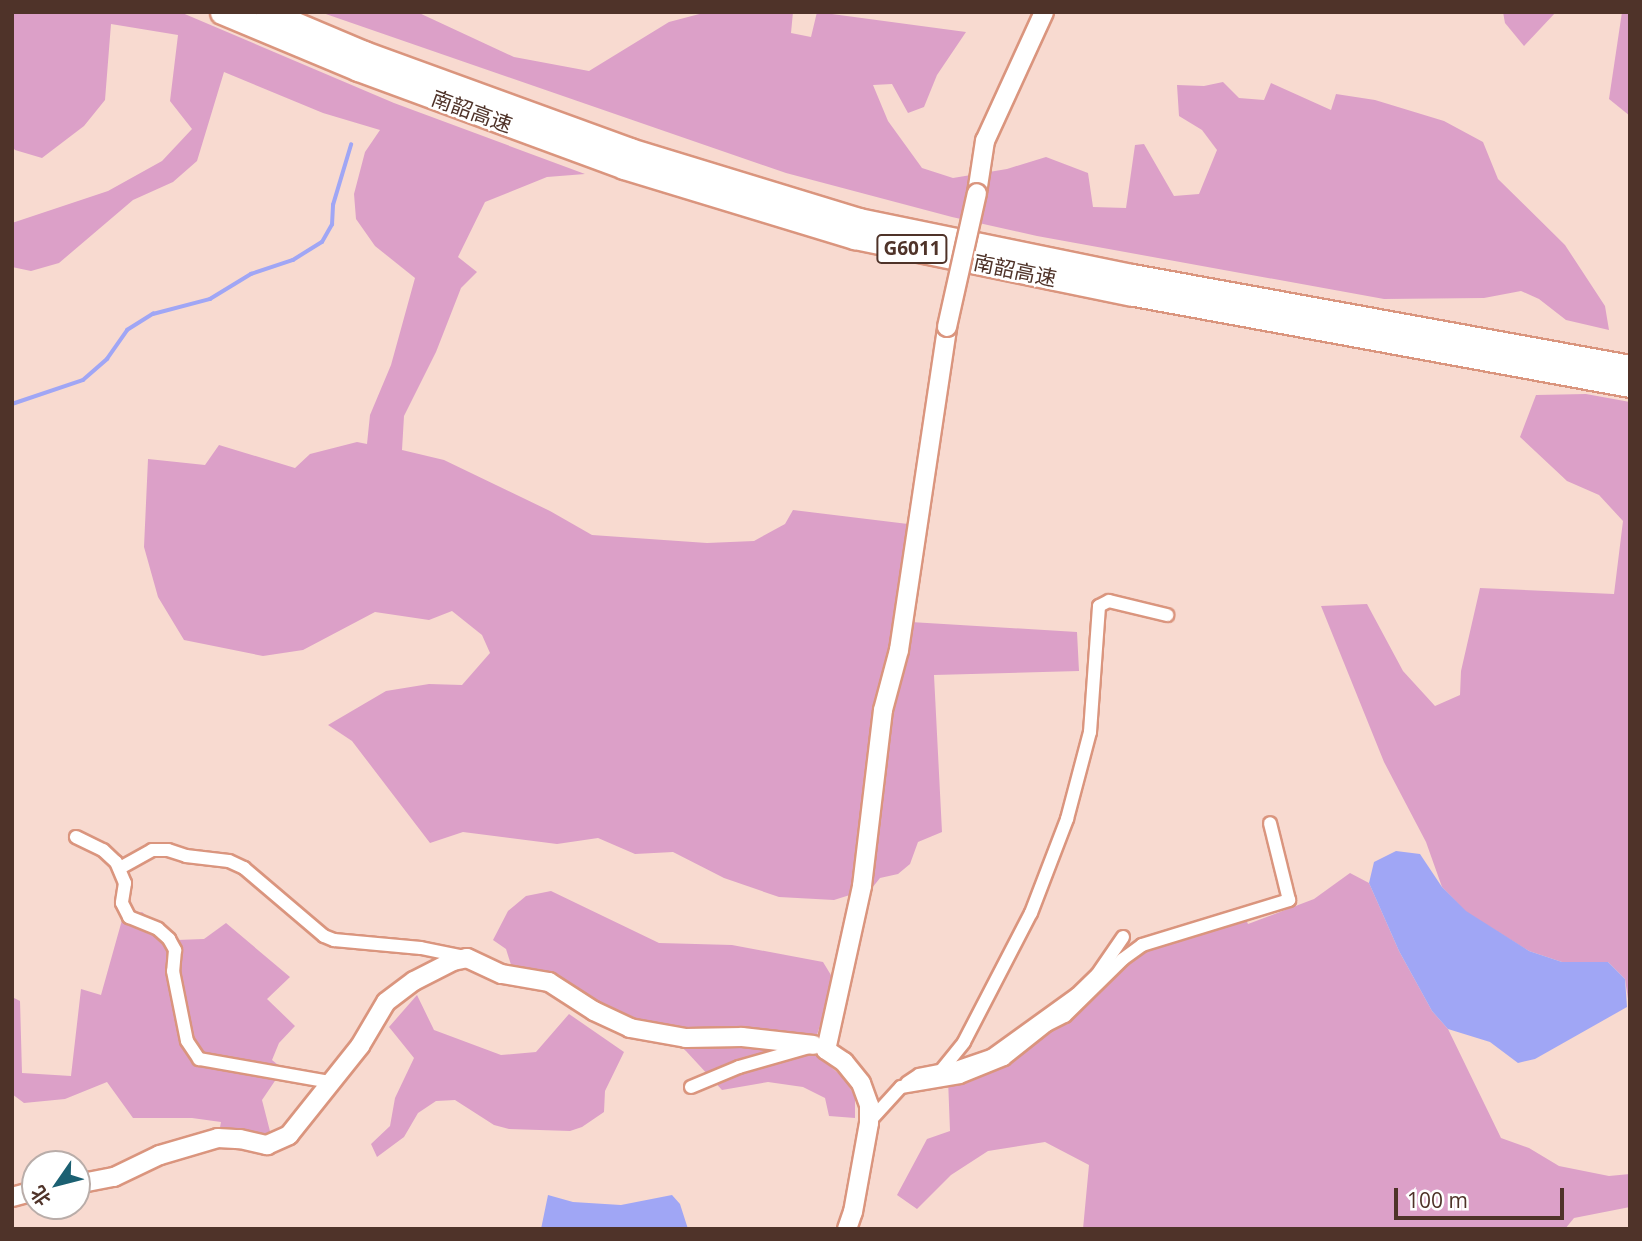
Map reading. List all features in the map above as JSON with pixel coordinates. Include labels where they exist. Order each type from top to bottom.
[{"type":"highway","name":"南韶高速","points":[[222,12],[358,69],[624,167],[855,237],[1129,293],[1630,385]]},
{"type":"highway","name":"南韶高速","points":[[267,12],[364,53],[630,150],[859,219],[1132,276],[1630,367]]},
{"type":"street","points":[[820,1047],[863,886],[883,710],[898,650],[947,327],[977,193],[985,141],[1044,12]]},
{"type":"street","points":[[940,1072],[964,1042],[1025,924],[1067,819],[1090,732],[1100,606],[1110,601],[1167,615]]},
{"type":"street","points":[[901,1087],[960,1077],[1004,1059],[1047,1025],[1065,1016],[1123,959],[1142,945],[1289,900],[1270,823]]},
{"type":"street","points":[[76,837],[103,850],[120,869],[125,883],[124,912],[129,917],[158,929],[169,939],[175,950],[173,971],[187,1041],[199,1059],[329,1082]]},
{"type":"street","points":[[120,869],[152,850],[168,850],[186,856],[229,861],[244,868],[324,936],[334,940],[421,948],[467,958],[502,974],[549,982],[594,1011],[630,1028],[686,1038],[742,1037],[820,1047],[844,1062],[861,1083],[869,1105],[869,1122],[853,1212],[847,1229]]},
{"type":"street","points":[[869,1122],[901,1087],[919,1075],[940,1072],[991,1056],[1076,995],[1097,975],[1123,937]]},
{"type":"street","points":[[91,1181],[114,1177],[167,1152],[218,1138],[240,1139],[267,1145],[278,1141],[301,1122],[329,1082],[360,1046],[386,1002],[396,992],[453,961],[467,958]]},
{"type":"street","points":[[691,1087],[739,1067],[820,1047]]},
{"type":"shaded area","points":[[12,12],[180,12],[394,103],[585,174],[547,177],[485,202],[458,257],[477,272],[461,288],[436,352],[404,416],[402,450],[444,460],[550,511],[592,535],[707,543],[754,541],[785,524],[793,510],[908,524],[894,621],[1077,632],[1079,671],[934,675],[942,832],[918,842],[910,864],[898,874],[880,878],[872,888],[834,900],[779,897],[724,878],[673,852],[635,854],[598,838],[557,844],[463,832],[430,843],[352,741],[328,725],[386,691],[429,684],[462,685],[490,653],[482,635],[452,611],[429,620],[375,612],[303,650],[263,656],[184,640],[158,597],[144,547],[148,459],[205,465],[219,445],[295,468],[310,454],[357,442],[367,444],[370,415],[391,365],[415,278],[375,246],[356,219],[354,194],[365,152],[380,130],[323,113],[224,72],[197,161],[173,182],[133,200],[59,263],[31,271],[12,267],[12,223],[108,191],[162,161],[192,129],[170,101],[178,35],[111,24],[105,100],[84,126],[42,158],[15,150],[12,146]]},
{"type":"shaded area","points":[[320,12],[417,12],[514,57],[589,71],[669,22],[707,12],[793,12],[791,33],[811,37],[817,12],[966,32],[937,75],[924,107],[908,113],[892,84],[873,85],[888,121],[922,168],[953,178],[1007,169],[1046,157],[1088,173],[1093,207],[1126,208],[1135,145],[1144,144],[1174,196],[1199,194],[1217,150],[1202,130],[1179,116],[1177,85],[1204,86],[1223,82],[1239,98],[1264,100],[1271,83],[1331,110],[1336,94],[1375,100],[1444,121],[1483,142],[1498,179],[1565,245],[1605,306],[1609,330],[1566,320],[1539,299],[1521,291],[1484,298],[1384,299],[1037,236],[952,217],[786,173]]},
{"type":"shaded area","points":[[1503,12],[1556,12],[1524,46],[1505,23]]},
{"type":"shaded area","points":[[1622,12],[1630,12],[1630,116],[1609,99]]},
{"type":"shaded area","points":[[1586,394],[1630,402],[1630,1012],[1625,979],[1608,962],[1562,962],[1529,951],[1466,912],[1442,887],[1426,842],[1384,762],[1321,606],[1367,604],[1403,671],[1435,706],[1460,695],[1461,671],[1480,588],[1614,594],[1623,521],[1599,495],[1567,481],[1520,437],[1536,395]]},
{"type":"shaded area","points":[[1350,873],[1369,883],[1399,951],[1432,1011],[1448,1029],[1501,1138],[1529,1148],[1559,1166],[1609,1176],[1630,1174],[1630,1207],[1574,1218],[1565,1229],[1083,1229],[1089,1165],[1045,1142],[988,1151],[951,1175],[917,1209],[897,1195],[927,1139],[950,1131],[948,1079],[1142,945],[1244,915],[1248,924],[1314,899]]},
{"type":"shaded area","points":[[551,891],[659,943],[732,945],[823,962],[834,980],[817,1035],[818,1056],[845,1079],[855,1097],[855,1118],[829,1116],[825,1098],[803,1087],[768,1082],[722,1090],[686,1051],[656,1025],[622,1017],[553,973],[512,968],[506,949],[493,940],[508,911],[526,896]]},
{"type":"shaded area","points":[[142,912],[177,940],[204,939],[226,923],[290,977],[267,999],[295,1026],[279,1043],[272,1060],[283,1069],[262,1100],[273,1143],[218,1138],[221,1122],[192,1118],[133,1118],[107,1082],[65,1099],[24,1103],[12,1094],[12,997],[20,1001],[22,1073],[71,1076],[81,989],[101,995],[122,920]]},
{"type":"shaded area","points":[[417,995],[434,1030],[501,1055],[536,1052],[569,1014],[624,1052],[605,1091],[604,1112],[582,1127],[570,1131],[509,1129],[494,1125],[455,1100],[436,1101],[418,1113],[404,1137],[377,1157],[371,1144],[390,1126],[395,1098],[414,1058],[389,1027]]},
{"type":"water","points":[[1396,851],[1420,854],[1442,887],[1466,911],[1529,951],[1562,962],[1608,962],[1625,979],[1627,1007],[1535,1059],[1518,1063],[1490,1042],[1448,1029],[1432,1011],[1399,951],[1369,883],[1374,862]]},
{"type":"water","points":[[548,1195],[573,1202],[621,1205],[672,1195],[680,1204],[688,1229],[541,1229]]},
{"type":"waterway","points":[[12,404],[83,380],[107,359],[127,330],[153,314],[210,299],[251,274],[293,260],[322,242],[332,225],[333,205],[351,145]]}]
